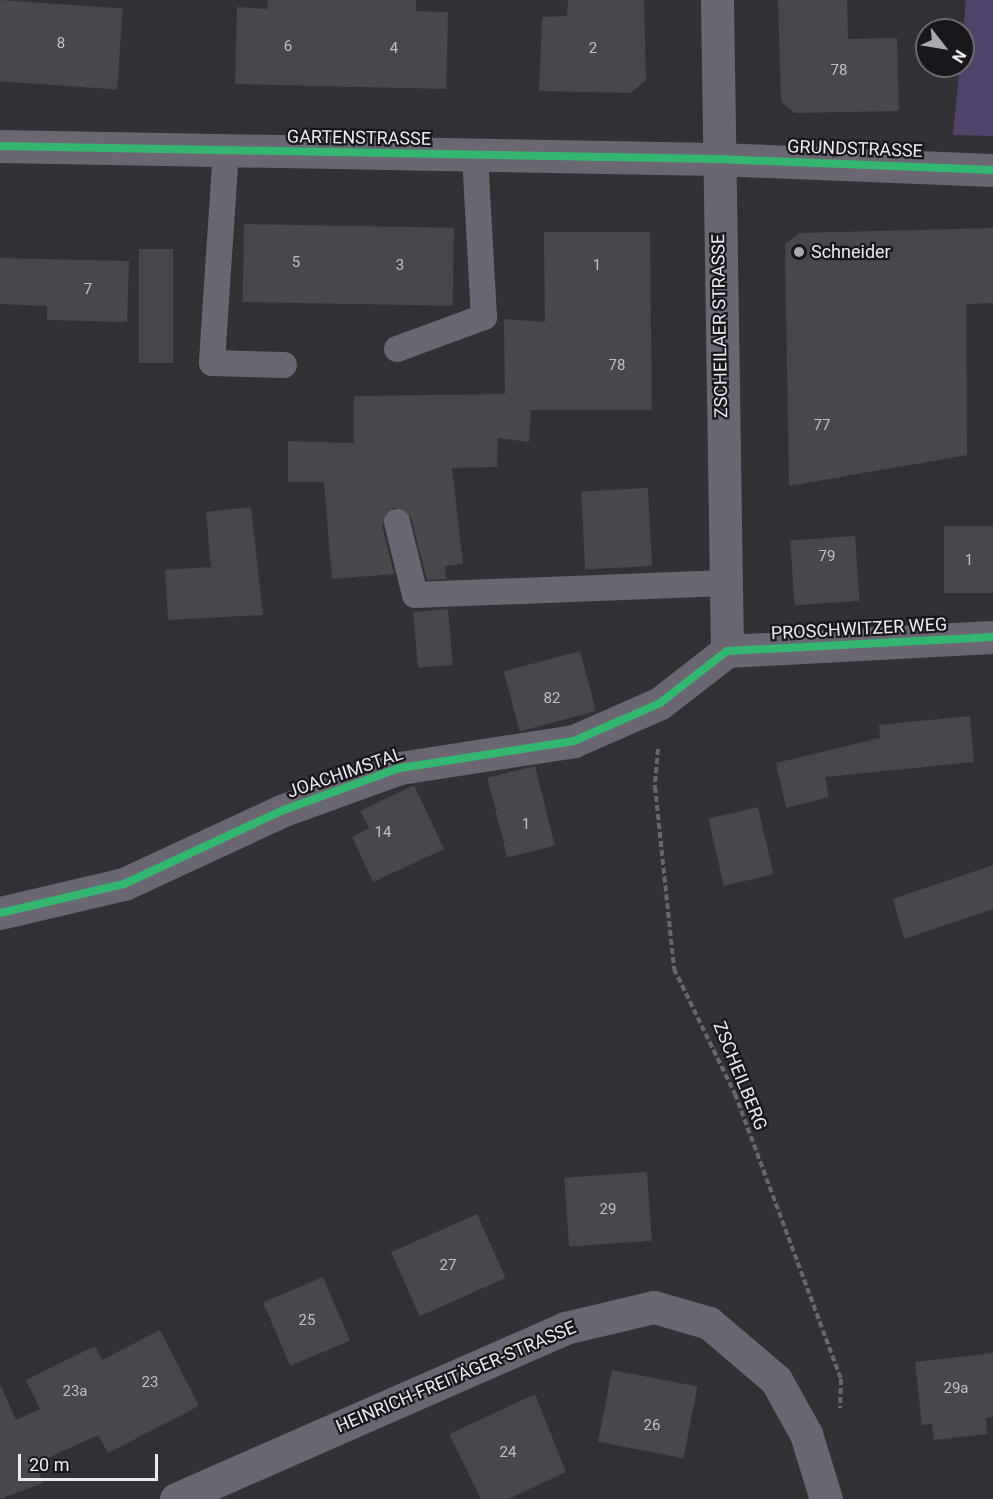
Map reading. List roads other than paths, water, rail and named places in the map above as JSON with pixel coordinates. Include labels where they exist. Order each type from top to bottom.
[{"type":"street","name":"ZSCHEILAER STRASSE","points":[[717,0],[717,159],[727,651]]},
{"type":"street","name":"GARTENSTRASSE","points":[[0,146],[717,159]]},
{"type":"street","name":"GRUNDSTRASSE","points":[[717,159],[993,170]]},
{"type":"street","name":"PROSCHWITZER WEG","points":[[727,651],[993,637]]},
{"type":"street","name":"JOACHIMSTAL","points":[[0,914],[124,884],[281,811],[400,768],[574,741],[660,703],[727,651]]},
{"type":"street","name":"HEINRICH-FREITÄGER-STRASSE","points":[[176,1499],[565,1328],[654,1306],[709,1323],[776,1380],[806,1434],[826,1499]]},
{"type":"lane","points":[[226,150],[212,363],[284,365]]},
{"type":"lane","points":[[397,349],[484,316],[475,155]]},
{"type":"lane","points":[[397,522],[416,595],[726,583]]},
{"type":"place","name":"Schneider","points":[[799,252]]}]
